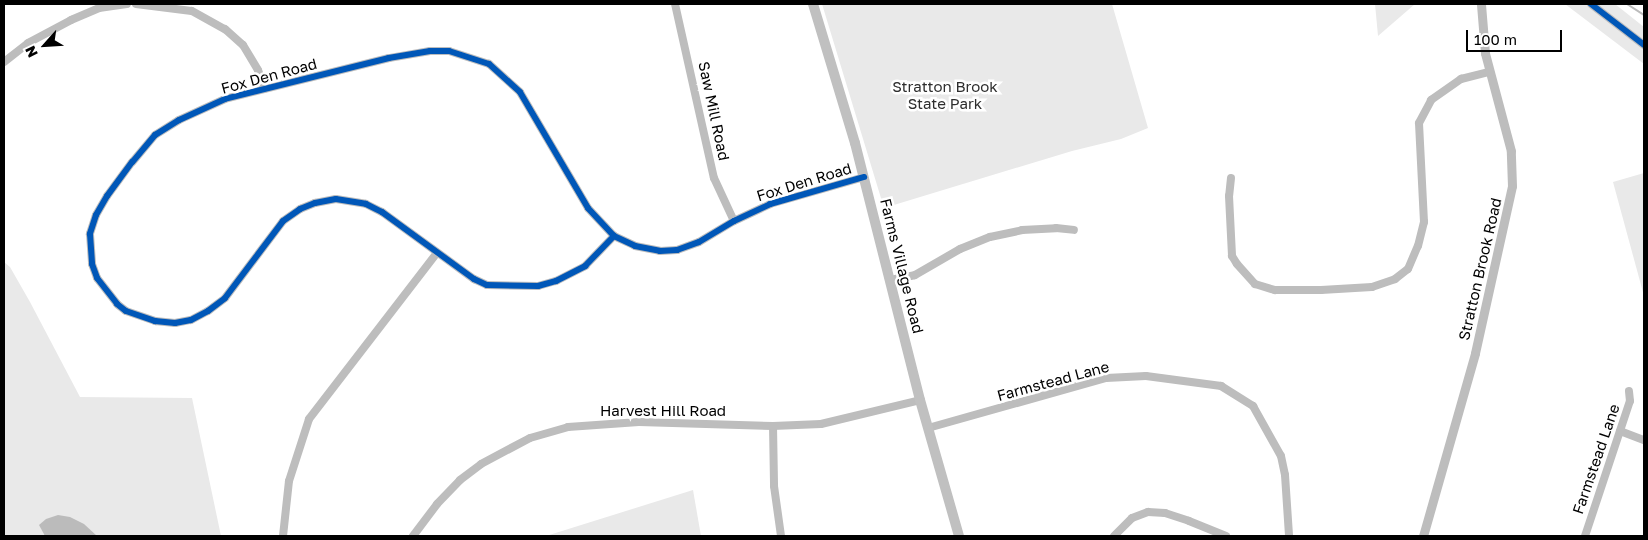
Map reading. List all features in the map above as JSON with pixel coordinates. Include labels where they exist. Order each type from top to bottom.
[{"type":"main road","name":"Farms Village Road","points":[[813,4],[864,178],[920,400],[959,536]]},
{"type":"street","points":[[4,62],[43,34],[99,6],[127,4]]},
{"type":"street","points":[[136,4],[192,11],[225,29],[243,45],[258,70],[265,88]]},
{"type":"street","name":"Saw Mill Road","points":[[675,4],[714,178],[734,221]]},
{"type":"street","name":"Stratton Brook Road","points":[[1423,536],[1477,344],[1511,192],[1511,151],[1490,72],[1481,4]]},
{"type":"street","points":[[1591,4],[1644,45]]},
{"type":"street","name":"Fox Den Road","points":[[614,236],[585,266],[556,281],[538,286],[486,285],[474,279],[382,212],[366,204],[336,199],[315,202],[300,208],[284,221],[225,298],[208,311],[191,320],[175,322],[155,321],[126,310],[117,304],[97,278],[92,264],[90,234],[96,215],[107,196],[155,135],[201,109],[225,99],[265,88],[389,58],[430,51],[449,51],[489,64],[520,92],[588,208],[614,236],[635,246],[660,251],[677,250],[699,242],[734,221],[770,204],[864,178]]},
{"type":"street","points":[[1231,178],[1229,196],[1232,256],[1254,284],[1276,290],[1321,290],[1372,288],[1395,279],[1408,269],[1424,222],[1420,123],[1431,100],[1461,79],[1490,72]]},
{"type":"street","points":[[890,280],[915,276],[960,249],[990,237],[1022,230],[1056,228],[1074,230]]},
{"type":"street","points":[[283,536],[289,481],[309,419],[437,253]]},
{"type":"street","name":"Farmstead Lane","points":[[928,428],[1106,378],[1146,376],[1221,386],[1253,406],[1281,456],[1285,476],[1289,536]]},
{"type":"street","name":"Farmstead Lane","points":[[1585,536],[1630,401],[1628,391]]},
{"type":"street","name":"Harvest Hill Road","points":[[413,536],[437,504],[460,480],[502,451],[530,438],[568,427],[623,422],[773,426],[829,422],[920,400]]},
{"type":"street","points":[[773,426],[774,486],[781,536]]},
{"type":"street","points":[[1620,431],[1644,440]]},
{"type":"street","points":[[1114,536],[1132,518],[1148,512],[1165,513],[1226,536]]},
{"type":"green space","name":"Stratton Brook State Park","points":[[822,4],[1112,4],[1148,128],[1121,139],[1072,151],[884,208]]},
{"type":"green space","points":[[1375,4],[1415,4],[1378,36]]},
{"type":"green space","points":[[1565,4],[1615,4],[1644,27],[1644,64]]},
{"type":"green space","points":[[1644,173],[1644,296],[1613,182]]},
{"type":"green space","points":[[4,262],[10,267],[30,302],[80,397],[192,398],[221,536],[4,536]]},
{"type":"green space","points":[[693,490],[701,536],[546,536]]},
{"type":"shaded area","points":[[58,515],[70,517],[84,524],[97,536],[45,536],[39,525],[46,519]]},
{"type":"waterway","points":[[1627,4],[1644,15]]},
{"type":"cycle path","points":[[1591,4],[1644,45]]},
{"type":"cycle path","points":[[614,236],[588,208],[520,92],[489,64],[449,51],[430,51],[389,58],[225,99],[179,120],[155,135],[132,162],[107,196],[96,215],[90,234],[92,264],[97,278],[117,304],[126,311],[155,321],[175,323],[191,320],[208,311],[225,298],[283,221],[300,209],[315,203],[336,199],[366,204],[382,212],[474,279],[487,285],[538,286],[556,281],[585,266],[614,236],[635,246],[660,251],[677,250],[699,242],[734,221],[770,204],[864,177]]}]
